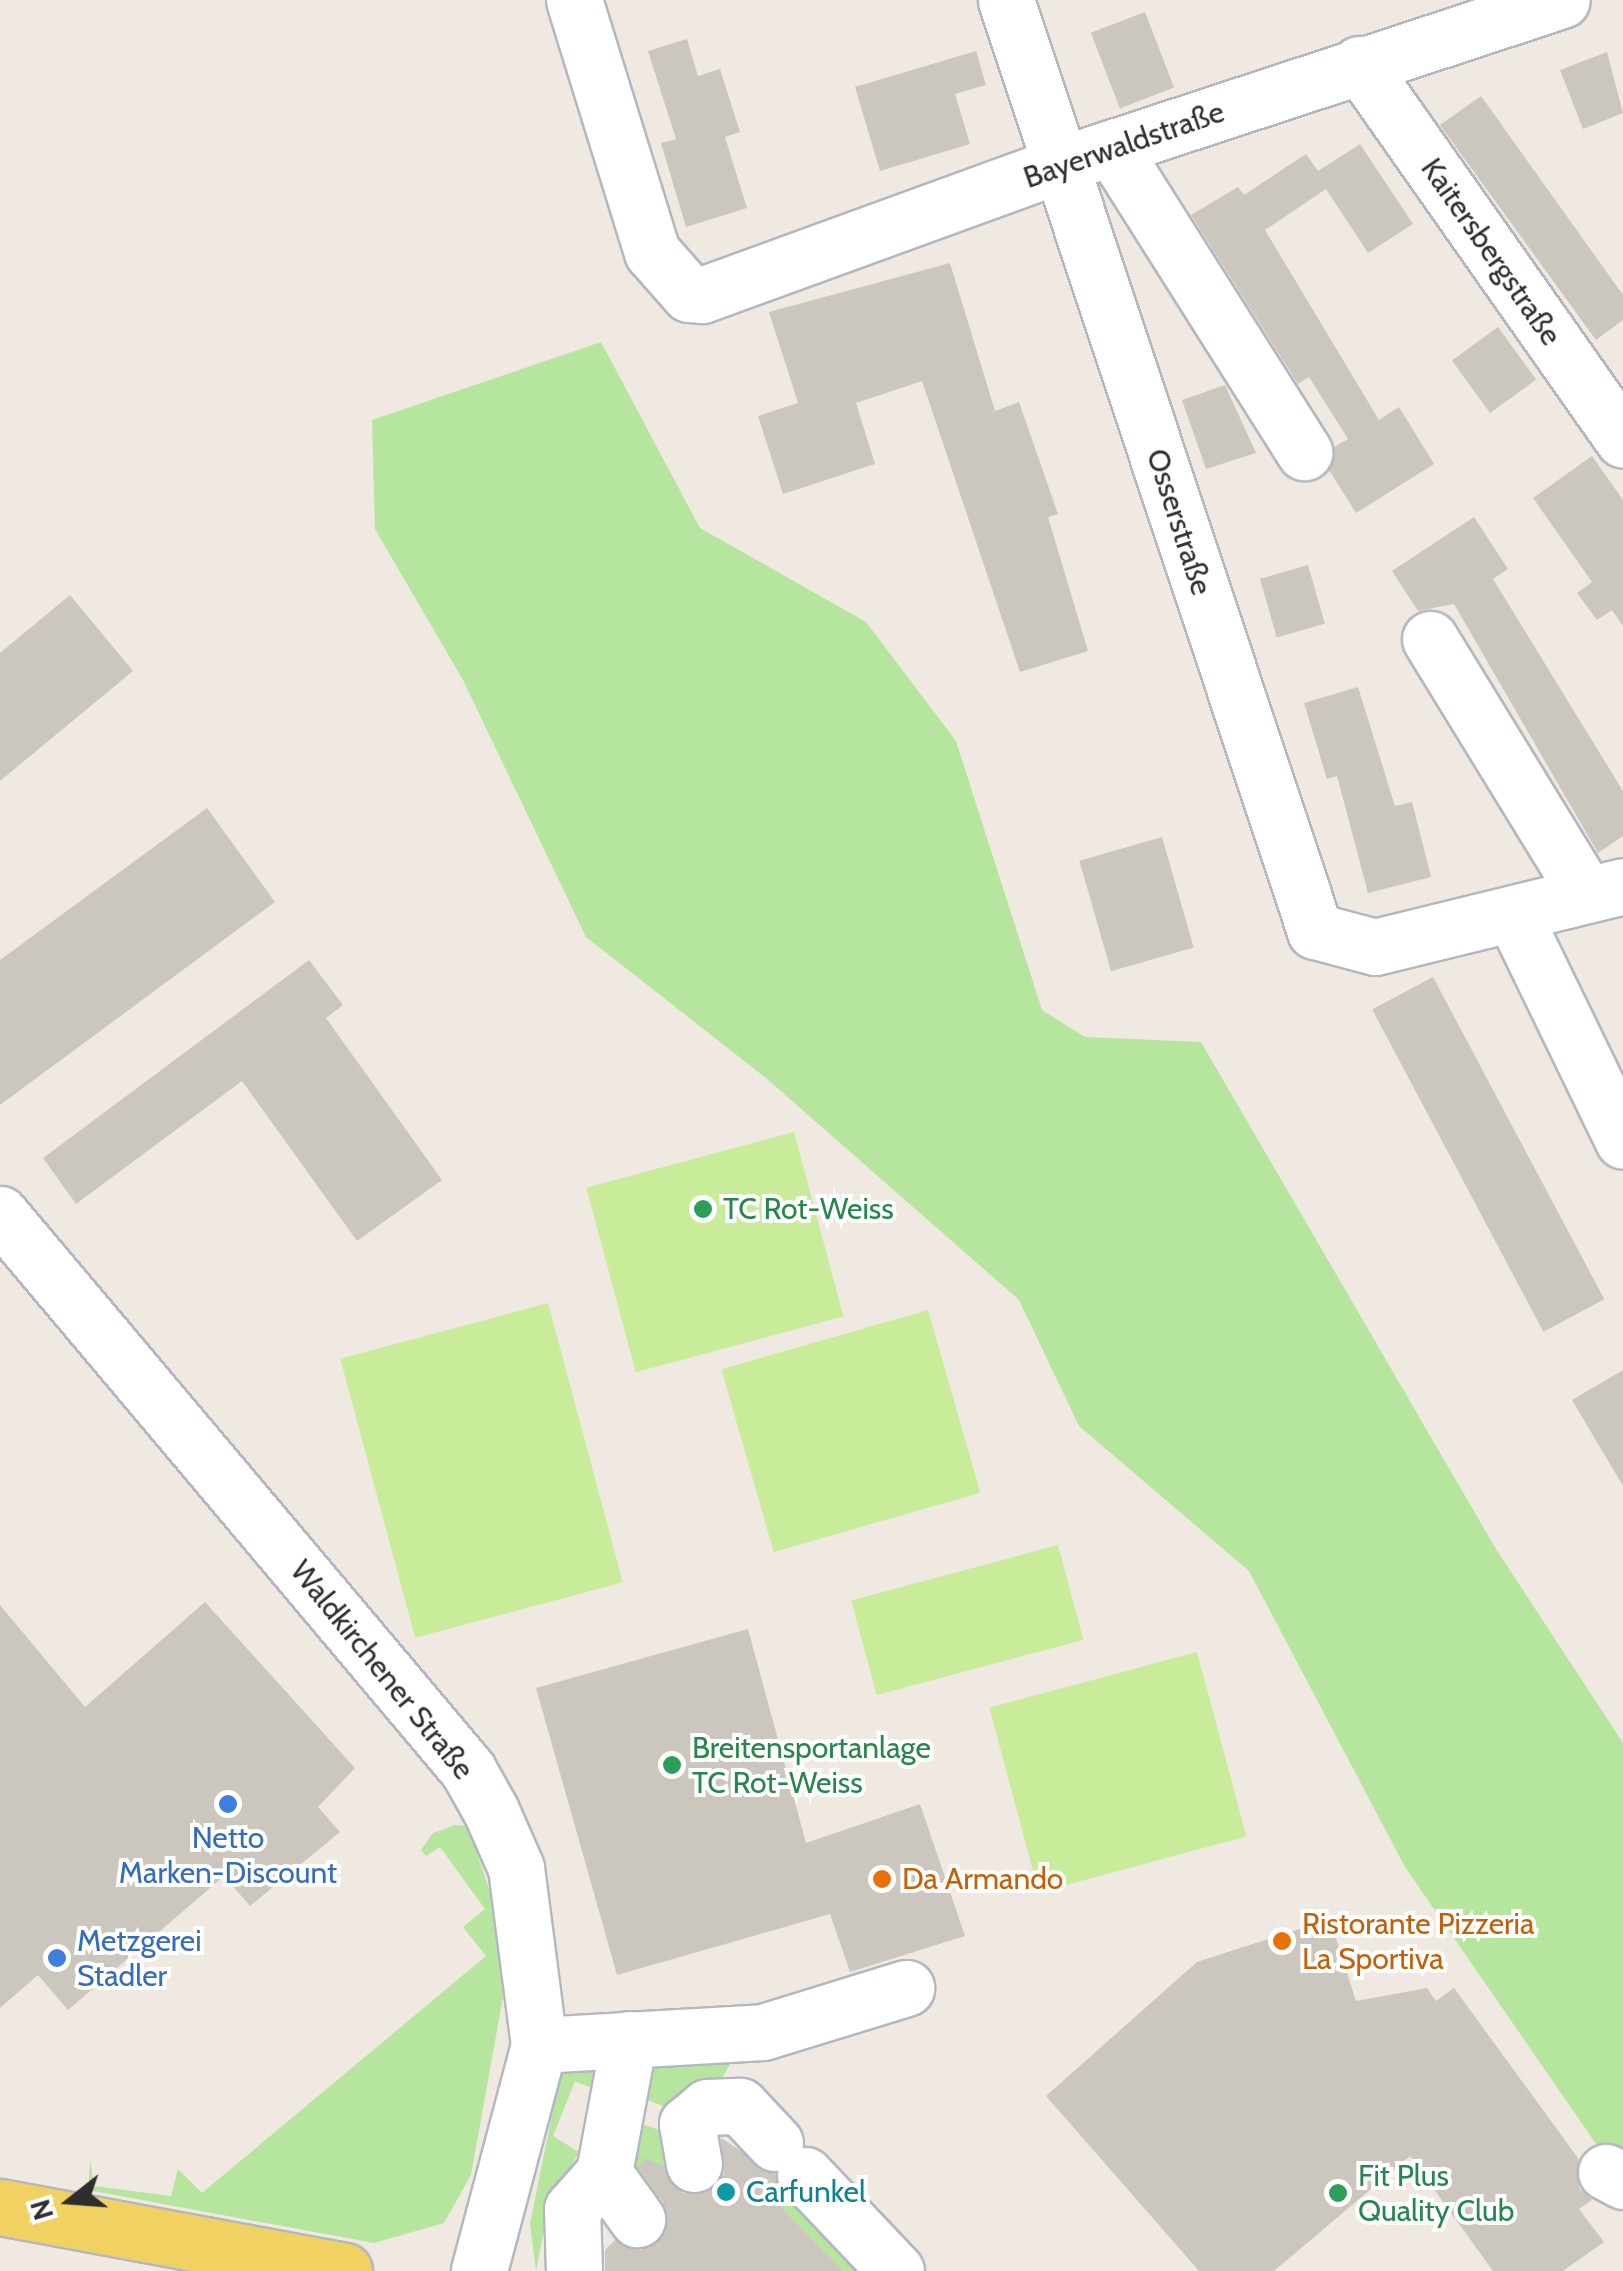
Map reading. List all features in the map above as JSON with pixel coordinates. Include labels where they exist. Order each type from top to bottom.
[{"type":"main road","points":[[0,2207],[344,2271]]},
{"type":"street","name":"Bayerwaldstraße","points":[[574,0],[652,252],[689,294],[719,294],[1060,165],[1562,0]]},
{"type":"street","name":"Osserstraße","points":[[1006,0],[1315,931],[1374,947],[1513,914]]},
{"type":"street","name":"Kaitersbergstraße","points":[[1359,64],[1623,440]]},
{"type":"street","points":[[1112,148],[1304,452]]},
{"type":"street","points":[[1430,640],[1605,890],[1513,914],[1623,1141]]},
{"type":"street","name":"Waldkirchener Straße","points":[[0,1214],[468,1770],[516,1868],[539,2044],[478,2271]]},
{"type":"street","points":[[539,2044],[763,2032],[906,1988]]},
{"type":"street","points":[[629,2040],[619,2107],[603,2147],[604,2173],[636,2219]]},
{"type":"street","points":[[619,2107],[690,2144],[707,2106],[733,2104],[896,2271]]},
{"type":"street","points":[[574,2271],[572,2209],[604,2173]]},
{"type":"green space","points":[[601,342],[700,528],[866,622],[956,741],[1042,1010],[1085,1037],[1201,1042],[1496,1549],[1623,1743],[1623,2183],[1405,1867],[1249,1571],[1079,1426],[1019,1300],[766,1078],[586,937],[463,680],[375,529],[372,420]]},
{"type":"green space","points":[[794,1132],[843,1316],[636,1372],[586,1188]]},
{"type":"green space","points":[[548,1303],[623,1582],[415,1638],[340,1359]]},
{"type":"green space","points":[[928,1310],[980,1493],[774,1552],[721,1369]]},
{"type":"green space","points":[[1058,1545],[1083,1640],[877,1695],[851,1600]]},
{"type":"green space","points":[[1197,1652],[1246,1836],[1039,1892],[989,1708]]},
{"type":"green space","points":[[455,1825],[468,1826],[494,1904],[503,1997],[471,2175],[444,2223],[374,2243],[88,2190],[90,2159],[94,2186],[171,2196],[178,2169],[202,2193],[486,1956],[463,1927],[485,1909],[440,1847],[426,1856],[421,1850],[433,1833]]},
{"type":"green space","points":[[594,2056],[605,2094],[575,2081],[553,2136],[579,2152],[549,2205],[536,2271],[530,2224],[559,2080],[564,2064]]},
{"type":"green space","points":[[730,2064],[717,2087],[668,2108],[645,2099],[647,2070],[657,2065]]},
{"type":"green space","points":[[636,2122],[662,2131],[661,2145],[683,2175],[650,2206],[623,2141]]},
{"type":"green space","points":[[797,2182],[879,2271],[843,2271],[776,2202]]},
{"type":"building","points":[[1145,12],[1174,88],[1120,108],[1091,33]]},
{"type":"building","points":[[687,39],[698,76],[720,69],[740,132],[725,137],[747,208],[686,227],[661,143],[676,139],[648,51]]},
{"type":"building","points":[[976,51],[986,85],[955,94],[970,144],[880,171],[855,87]]},
{"type":"building","points":[[1607,52],[1623,113],[1583,129],[1560,70]]},
{"type":"building","points":[[1481,96],[1623,295],[1623,320],[1596,340],[1440,125]]},
{"type":"building","points":[[1360,144],[1413,224],[1368,253],[1326,189],[1265,230],[1379,420],[1399,407],[1434,464],[1356,513],[1329,470],[1334,447],[1348,439],[1309,377],[1298,384],[1191,215],[1238,187],[1244,195],[1306,154],[1318,171]]},
{"type":"building","points":[[950,263],[995,411],[1019,402],[1058,514],[1048,517],[1088,651],[1020,672],[922,381],[856,403],[875,464],[783,494],[758,416],[798,403],[769,312]]},
{"type":"building","points":[[1498,327],[1536,380],[1490,413],[1452,361]]},
{"type":"building","points":[[1225,385],[1256,453],[1206,469],[1182,400]]},
{"type":"building","points":[[1592,456],[1623,500],[1623,626],[1612,610],[1597,620],[1577,593],[1592,582],[1533,498]]},
{"type":"building","points":[[1474,517],[1508,569],[1493,579],[1623,791],[1623,836],[1598,853],[1454,604],[1418,611],[1392,571]]},
{"type":"building","points":[[1308,565],[1325,624],[1277,637],[1260,579]]},
{"type":"building","points":[[70,595],[133,671],[0,781],[0,653]]},
{"type":"building","points":[[1358,687],[1395,806],[1412,802],[1431,877],[1368,893],[1337,776],[1327,779],[1304,703]]},
{"type":"building","points":[[207,808],[275,902],[0,1105],[0,960]]},
{"type":"building","points":[[1162,837],[1194,948],[1111,971],[1079,861]]},
{"type":"building","points":[[309,960],[343,1005],[326,1018],[442,1180],[357,1241],[242,1081],[76,1204],[43,1158]]},
{"type":"building","points":[[1433,977],[1604,1299],[1543,1332],[1372,1009]]},
{"type":"building","points":[[1623,1370],[1623,1486],[1572,1400]]},
{"type":"building","points":[[205,1602],[355,1768],[318,1807],[340,1832],[250,1906],[224,1876],[68,2010],[38,1975],[0,2008],[0,1605],[85,1707]]},
{"type":"building","name":"Breitensportanlage TC Rot-Weiss","points":[[748,1629],[806,1843],[920,1804],[965,1936],[850,1972],[830,1914],[617,1975],[536,1688]]},
{"type":"building","points":[[1330,1919],[1356,2001],[1427,1988],[1436,2001],[1454,1988],[1578,2158],[1579,2188],[1592,2200],[1579,2209],[1604,2242],[1563,2271],[1493,2271],[1410,2156],[1274,2271],[1199,2271],[1046,2096],[1197,1962]]},
{"type":"building","name":"Carfunkel","points":[[721,2138],[775,2173],[782,2197],[776,2202],[843,2271],[605,2271],[605,2250],[615,2240],[641,2250],[666,2231],[663,2202],[638,2167],[645,2158],[663,2166],[682,2193],[700,2194],[724,2174]]},
{"type":"place","name":"TC Rot-Weiss","points":[[703,1209]]},
{"type":"place","name":"Breitensportanlage TC Rot-Weiss","points":[[672,1765]]},
{"type":"place","name":"Netto Marken-Discount","points":[[228,1804]]},
{"type":"place","name":"Da Armando","points":[[882,1879]]},
{"type":"place","name":"Ristorante Pizzeria La Sportiva","points":[[1282,1941]]},
{"type":"place","name":"Metzgerei Stadler","points":[[57,1958]]},
{"type":"place","name":"Carfunkel","points":[[726,2192]]},
{"type":"place","name":"Fit Plus Quality Club","points":[[1338,2193]]}]
